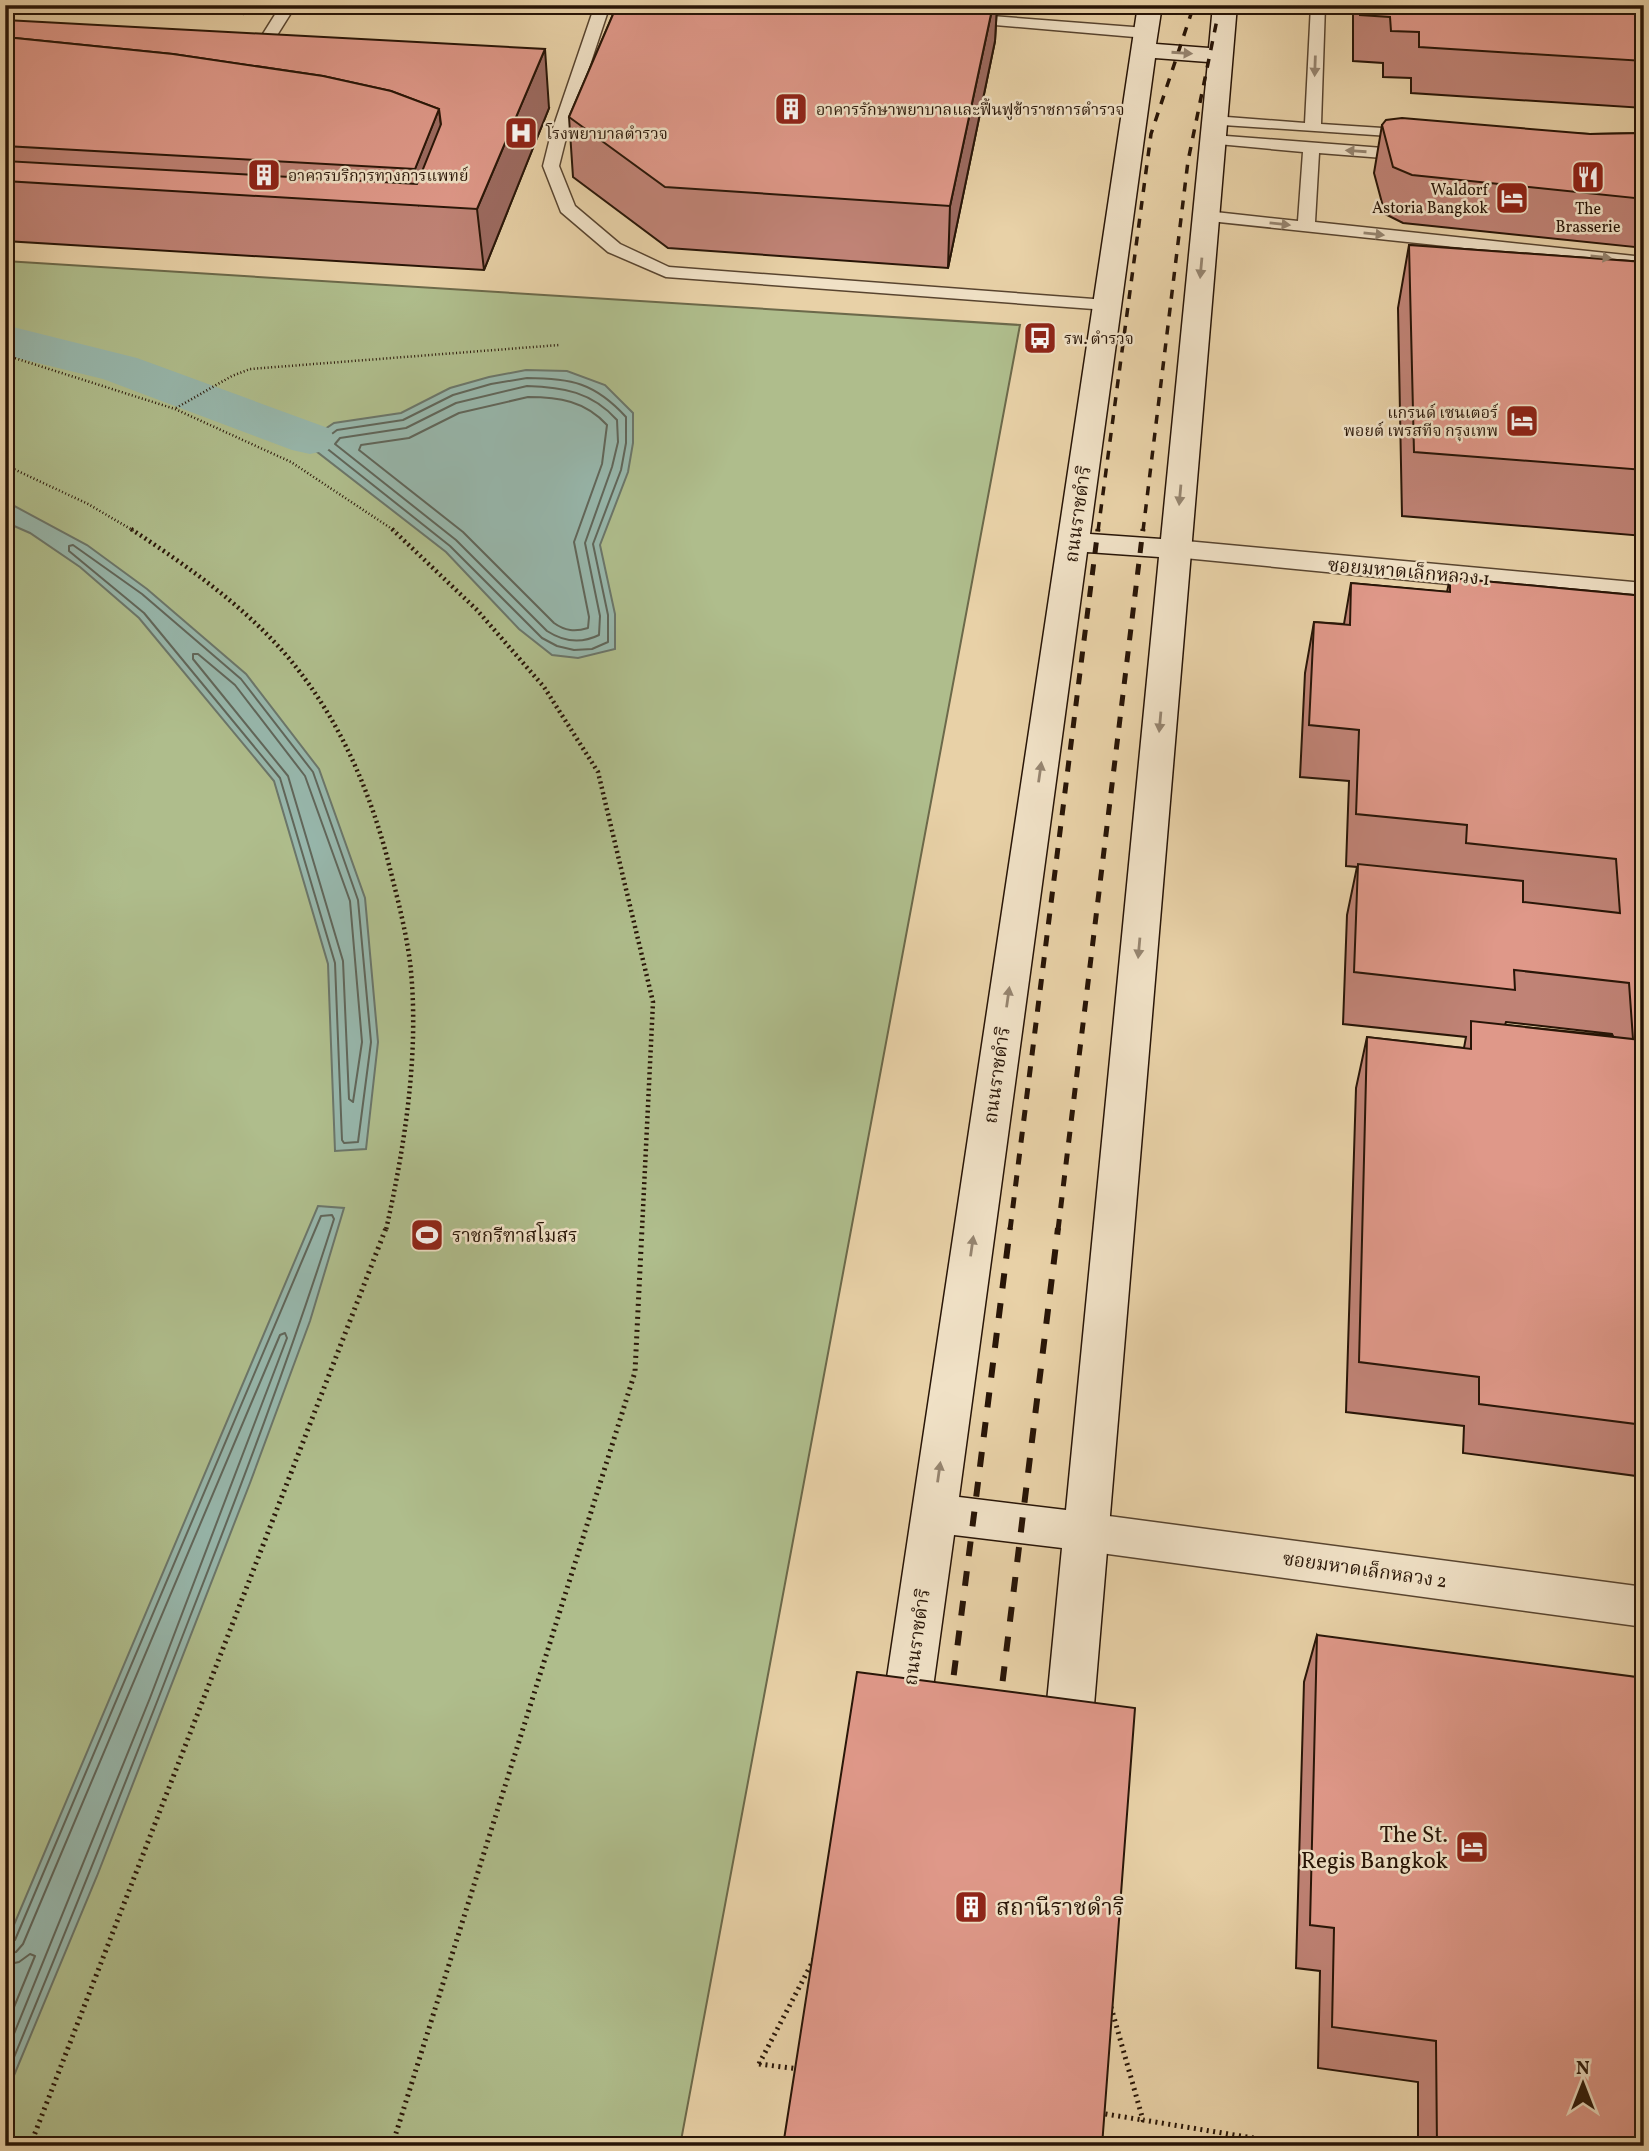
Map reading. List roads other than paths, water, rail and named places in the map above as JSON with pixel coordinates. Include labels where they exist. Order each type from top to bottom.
[{"type":"main road","points":[[1063,1786],[1225,5]]},
{"type":"main road","points":[[1146,29],[1220,56]]},
{"type":"main road","name":"ถนนราชดำริ","points":[[898,1769],[1146,29]]},
{"type":"main road","name":"ซอยมหาดเล็กหลวง 1","points":[[1073,542],[1175,549],[1644,593]]},
{"type":"main road","name":"ซอยมหาดเล็กหลวง 2","points":[[933,1513],[1644,1607]]},
{"type":"lane","points":[[250,68],[289,5]]},
{"type":"lane","points":[[603,5],[566,91],[551,166],[567,208],[614,248],[666,272],[1107,305]]},
{"type":"lane","points":[[1313,128],[1318,5]]},
{"type":"lane","points":[[949,18],[1072,28],[1146,29]]},
{"type":"lane","points":[[1214,130],[1313,128],[1423,136]]},
{"type":"lane","points":[[1214,130],[1311,148],[1422,156]]},
{"type":"lane","points":[[1306,227],[1311,148]]},
{"type":"lane","points":[[1206,216],[1644,262]]},
{"type":"water","points":[[526,370],[567,371],[605,385],[633,413],[633,443],[628,472],[600,545],[615,614],[615,649],[578,658],[552,655],[519,629],[446,552],[316,451],[310,439],[334,423],[401,413],[450,388]]},
{"type":"water","points":[[5,501],[87,545],[147,589],[246,674],[319,769],[365,898],[378,1042],[366,1149],[335,1151],[328,964],[274,781],[139,618],[80,567],[30,533],[5,522]]},
{"type":"water","points":[[318,1206],[344,1208],[310,1321],[97,1876],[5,2097],[5,1946]]},
{"type":"waterway","points":[[5,340],[120,368],[310,439]]},
{"type":"railway","points":[[1098,531],[1151,134],[1194,5]]},
{"type":"railway","points":[[1143,531],[1188,161],[1220,5]]},
{"type":"railway","points":[[1010,1230],[1098,529]]},
{"type":"railway","points":[[1058,1230],[1143,529]]},
{"type":"railway","points":[[950,1705],[1010,1228]]},
{"type":"railway","points":[[999,1711],[1058,1228]]},
{"type":"place","name":"อาคารรักษาพยาบาลและฟื้นฟูข้าราชการตำรวจ","points":[[791,109]]},
{"type":"place","name":"โรงพยาบาลตำรวจ","points":[[521,133]]},
{"type":"place","name":"อาคารบริการทางการแพทย์","points":[[264,175]]},
{"type":"place","name":"The Brasserie","points":[[1588,177]]},
{"type":"place","name":"Waldorf Astoria Bangkok","points":[[1512,198]]},
{"type":"place","name":"รพ. ตำรวจ","points":[[1040,338]]},
{"type":"place","name":"แกรนด์ เซนเตอร์ พอยต์ เพรสทีจ กรุงเทพ","points":[[1522,421]]},
{"type":"place","name":"ราชกรีฑาสโมสร","points":[[427,1235]]},
{"type":"place","name":"The St. Regis Bangkok","points":[[1472,1847]]},
{"type":"place","name":"สถานีราชดำริ","points":[[971,1907]]}]
